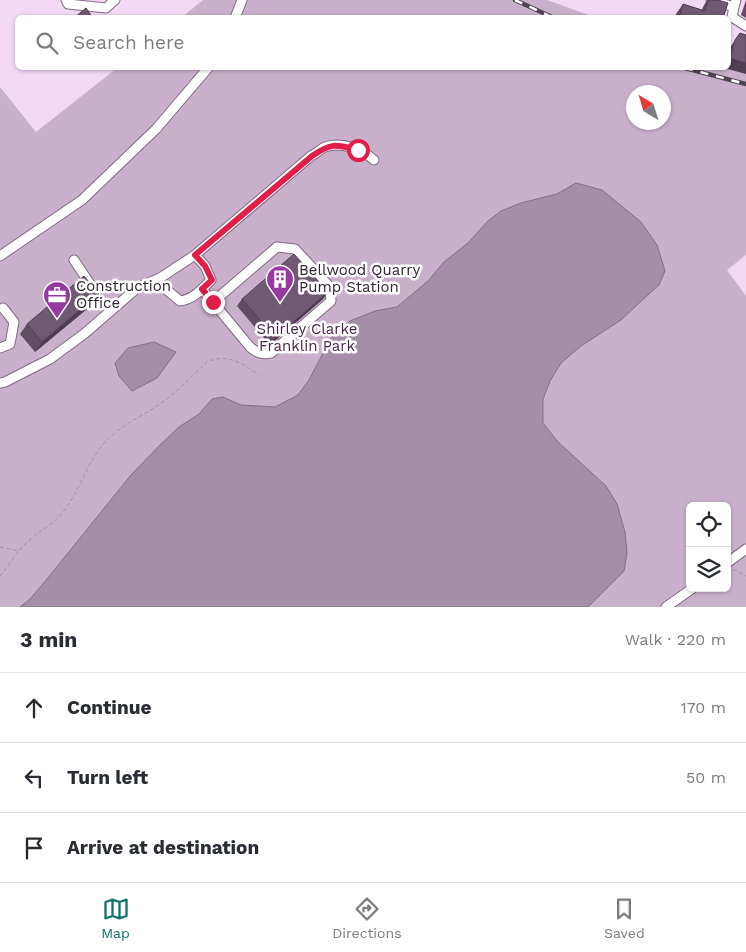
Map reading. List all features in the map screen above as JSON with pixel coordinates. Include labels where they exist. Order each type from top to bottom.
[{"type":"street","points":[[66,0],[68,4],[106,8],[115,0]]},
{"type":"street","points":[[236,15],[242,0]]},
{"type":"street","points":[[711,0],[735,3],[732,17],[746,26]]},
{"type":"street","points":[[0,256],[82,200],[156,129],[206,70]]},
{"type":"street","points":[[0,383],[50,359],[84,334],[137,288],[155,280],[195,255],[325,147],[339,145],[348,147],[358,150],[374,160]]},
{"type":"street","points":[[202,289],[250,347],[256,353],[264,355],[271,353],[331,301],[331,294],[330,287],[295,249],[276,247],[213,302]]},
{"type":"street","points":[[155,280],[180,301],[195,296],[212,280],[205,266],[195,255]]},
{"type":"street","points":[[74,260],[96,292]]},
{"type":"street","points":[[0,348],[10,344],[14,322],[3,308]]},
{"type":"street","points":[[731,564],[746,549]]},
{"type":"street","points":[[666,607],[687,592]]},
{"type":"path","points":[[0,576],[18,551],[52,524],[64,511],[77,491],[96,454],[105,442],[132,420],[169,397],[207,362],[221,357],[236,360],[259,374]]},
{"type":"path","points":[[0,547],[18,551]]},
{"type":"path","points":[[731,567],[746,576]]},
{"type":"green space","points":[[203,0],[547,0],[588,15],[185,15]]},
{"type":"green space","name":"Shirley Clarke Franklin Park","points":[[731,69],[746,74],[746,255],[727,270],[746,296],[746,607],[0,607],[0,87],[36,132],[114,70]]},
{"type":"shaded area","points":[[576,183],[602,190],[641,222],[657,245],[665,271],[659,285],[621,320],[581,346],[561,363],[550,381],[543,399],[543,423],[557,441],[606,486],[617,504],[625,532],[627,553],[624,571],[588,607],[20,607],[30,599],[47,579],[131,475],[179,427],[199,414],[212,399],[223,397],[241,405],[275,407],[298,395],[309,380],[331,338],[350,321],[375,311],[397,307],[428,281],[444,262],[468,243],[488,221],[501,211],[521,203],[557,194]]},
{"type":"shaded area","points":[[154,342],[176,352],[157,378],[132,391],[119,376],[115,363],[128,348]]},
{"type":"building","points":[[708,0],[728,3],[724,15],[680,15],[683,4],[705,11]]},
{"type":"building","points":[[86,8],[91,15],[78,15]]},
{"type":"building","points":[[740,33],[746,35],[746,63],[731,58],[735,40]]},
{"type":"building","name":"Bellwood Quarry Pump Station","points":[[294,254],[328,292],[275,338],[242,299]]},
{"type":"building","name":"Construction Office","points":[[84,276],[99,294],[42,342],[27,324]]},
{"type":"railway","points":[[515,0],[548,15]]},
{"type":"railway","points":[[693,70],[746,84]]},
{"type":"place","name":"Bellwood Quarry Pump Station","points":[[280,303]]},
{"type":"place","name":"Construction Office","points":[[57,319]]},
{"type":"route","points":[[213,302],[202,289],[212,280],[205,266],[195,255],[325,147],[339,145],[358,150]]}]
